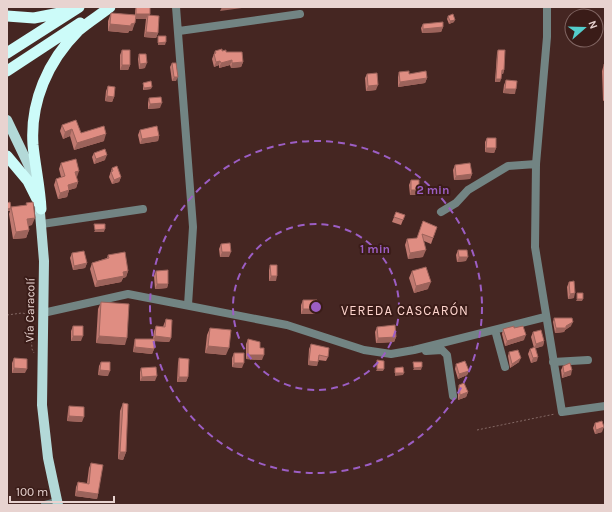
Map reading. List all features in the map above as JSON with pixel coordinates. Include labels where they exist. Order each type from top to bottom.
[{"type":"highway","points":[[7,16],[34,18],[52,15],[78,7]]},
{"type":"highway","points":[[7,53],[78,7]]},
{"type":"highway","points":[[7,71],[105,7]]},
{"type":"highway","points":[[41,208],[33,144],[33,125],[41,90],[48,72],[67,43],[80,30],[110,7]]},
{"type":"highway","points":[[7,156],[28,181],[41,208]]},
{"type":"main road","name":"Vía Caracolí","points":[[7,120],[29,166],[41,208],[43,314],[42,405],[44,433],[58,504]]},
{"type":"street","points":[[176,7],[193,227],[188,305]]},
{"type":"street","points":[[547,7],[547,37],[536,164],[535,247],[545,316],[562,412],[605,406]]},
{"type":"street","points":[[179,32],[300,14]]},
{"type":"street","points":[[441,212],[456,203],[468,190],[508,166],[536,164]]},
{"type":"street","points":[[42,224],[143,209]]},
{"type":"street","points":[[43,314],[128,294],[287,325],[377,353],[391,354],[414,350],[545,316]]},
{"type":"street","points":[[495,330],[505,367]]},
{"type":"street","points":[[414,350],[445,351],[447,354],[453,396]]},
{"type":"street","points":[[553,362],[588,360]]},
{"type":"street","points":[[45,505],[58,504]]},
{"type":"path","points":[[7,316],[22,313],[27,314],[30,318],[32,349],[34,354],[42,357]]},
{"type":"path","points":[[477,430],[562,412]]},
{"type":"building","points":[[136,7],[150,7],[150,14],[136,14]]},
{"type":"building","points":[[111,13],[136,15],[135,23],[131,24],[131,26],[110,24]]},
{"type":"building","points":[[453,14],[455,20],[450,21],[448,16]]},
{"type":"building","points":[[148,15],[159,16],[158,33],[146,32]]},
{"type":"building","points":[[443,22],[443,27],[423,29],[423,24]]},
{"type":"building","points":[[158,36],[166,36],[166,42],[158,43]]},
{"type":"building","points":[[222,49],[222,51],[226,50],[226,52],[242,52],[243,62],[232,63],[232,60],[221,63],[220,61],[216,62],[214,54],[216,53],[215,51]]},
{"type":"building","points":[[122,50],[130,50],[130,65],[122,65]]},
{"type":"building","points":[[498,50],[505,50],[504,70],[502,70],[501,79],[496,79]]},
{"type":"building","points":[[139,54],[146,54],[147,63],[140,64]]},
{"type":"building","points":[[172,63],[176,63],[178,77],[174,77]]},
{"type":"building","points":[[409,71],[409,74],[426,71],[427,78],[400,82],[399,72]]},
{"type":"building","points":[[377,73],[378,85],[368,86],[367,74]]},
{"type":"building","points":[[506,80],[517,81],[516,89],[505,89]]},
{"type":"building","points":[[151,81],[152,87],[144,88],[143,83]]},
{"type":"building","points":[[108,86],[115,87],[114,97],[107,96]]},
{"type":"building","points":[[161,97],[162,103],[150,104],[149,98]]},
{"type":"building","points":[[76,120],[81,133],[104,126],[106,134],[77,143],[72,129],[65,132],[62,125]]},
{"type":"building","points":[[157,126],[159,136],[142,139],[140,130]]},
{"type":"building","points":[[487,138],[496,138],[496,148],[486,148]]},
{"type":"building","points":[[105,149],[107,155],[96,159],[94,153]]},
{"type":"building","points":[[76,159],[79,171],[75,172],[78,182],[68,185],[69,190],[60,193],[56,179],[65,176],[61,163]]},
{"type":"building","points":[[470,163],[472,174],[456,176],[455,165]]},
{"type":"building","points":[[117,166],[121,177],[114,180],[111,172],[113,171],[112,168]]},
{"type":"building","points":[[411,180],[419,180],[419,190],[411,190]]},
{"type":"building","points":[[10,202],[11,208],[7,209],[7,203]]},
{"type":"building","points":[[33,202],[35,218],[27,219],[29,230],[16,232],[11,207],[27,205],[26,203]]},
{"type":"building","points":[[396,212],[405,215],[403,220],[394,217]]},
{"type":"building","points":[[423,221],[437,227],[433,238],[422,234],[426,250],[410,253],[407,239],[417,238]]},
{"type":"building","points":[[94,224],[105,224],[105,229],[95,230]]},
{"type":"building","points":[[230,243],[231,252],[222,252],[221,244]]},
{"type":"building","points":[[458,250],[467,250],[468,257],[459,257]]},
{"type":"building","points":[[84,251],[87,263],[74,266],[72,253]]},
{"type":"building","points":[[125,252],[128,271],[123,272],[124,276],[97,281],[92,263],[109,258],[108,255]]},
{"type":"building","points":[[270,265],[277,265],[277,276],[271,276]]},
{"type":"building","points":[[426,267],[431,282],[416,286],[412,271]]},
{"type":"building","points":[[168,270],[168,284],[157,284],[156,271]]},
{"type":"building","points":[[574,281],[575,293],[570,294],[569,282]]},
{"type":"building","points":[[577,293],[583,293],[583,299],[577,299]]},
{"type":"building","points":[[303,300],[317,300],[317,309],[303,309]]},
{"type":"building","points":[[101,302],[129,304],[127,338],[99,336]]},
{"type":"building","points":[[554,318],[572,318],[573,322],[566,326],[566,328],[556,328]]},
{"type":"building","points":[[166,319],[172,320],[171,338],[155,336],[156,326],[165,327]]},
{"type":"building","points":[[395,325],[396,337],[378,338],[377,327]]},
{"type":"building","points":[[73,326],[83,326],[83,336],[73,336]]},
{"type":"building","points":[[514,326],[514,328],[523,326],[526,335],[507,341],[503,329]]},
{"type":"building","points":[[210,328],[231,330],[229,348],[208,346]]},
{"type":"building","points":[[541,330],[544,341],[536,344],[533,332]]},
{"type":"building","points":[[135,339],[155,339],[154,349],[135,347]]},
{"type":"building","points":[[248,339],[260,342],[260,348],[264,348],[264,355],[248,355]]},
{"type":"building","points":[[311,344],[329,348],[328,357],[319,355],[318,362],[309,361]]},
{"type":"building","points":[[535,347],[538,357],[533,358],[530,349]]},
{"type":"building","points":[[518,350],[521,358],[512,364],[509,352]]},
{"type":"building","points":[[234,353],[244,353],[244,363],[234,363]]},
{"type":"building","points":[[14,358],[27,359],[27,369],[14,368]]},
{"type":"building","points":[[179,358],[189,359],[188,377],[179,377]]},
{"type":"building","points":[[377,360],[384,361],[384,369],[377,369]]},
{"type":"building","points":[[465,361],[469,371],[459,374],[456,364]]},
{"type":"building","points":[[101,362],[110,362],[110,371],[100,370]]},
{"type":"building","points":[[413,362],[422,362],[422,367],[414,368]]},
{"type":"building","points":[[570,363],[572,370],[564,373],[563,366]]},
{"type":"building","points":[[156,367],[157,376],[142,377],[141,368]]},
{"type":"building","points":[[403,367],[404,373],[395,373],[395,368]]},
{"type":"building","points":[[464,383],[468,392],[460,395],[459,385]]},
{"type":"building","points":[[123,403],[128,404],[126,452],[120,452]]},
{"type":"building","points":[[69,406],[84,407],[84,417],[69,416]]},
{"type":"building","points":[[602,421],[604,427],[596,430],[595,423]]},
{"type":"building","points":[[91,463],[103,465],[98,494],[77,491],[78,482],[89,484]]},
{"type":"district","name":"VEREDA CASCARÓN","points":[[405,310]]}]
